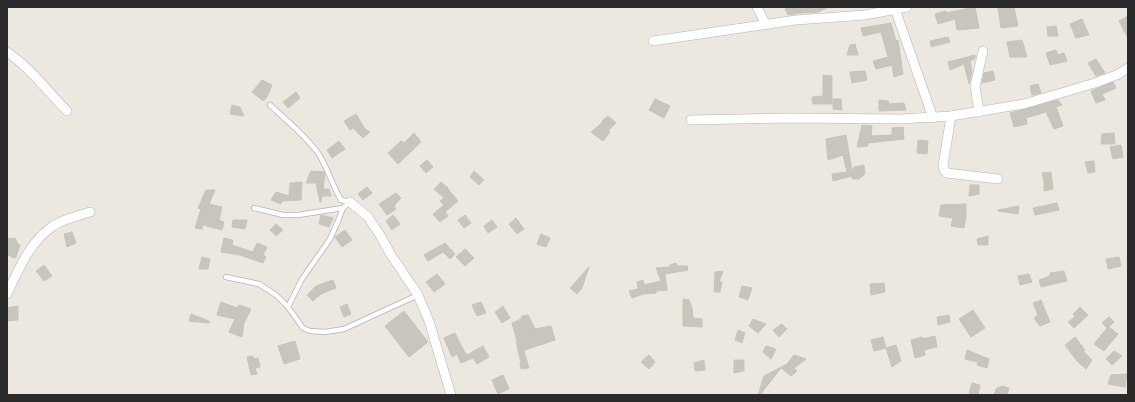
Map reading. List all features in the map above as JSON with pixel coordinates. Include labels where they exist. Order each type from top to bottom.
[{"type":"street","points":[[756,7],[766,25]]},
{"type":"street","points":[[653,41],[796,20],[907,7]]},
{"type":"street","points":[[895,9],[933,118]]},
{"type":"street","points":[[979,112],[976,86],[983,51]]},
{"type":"street","points":[[7,52],[21,61],[68,111]]},
{"type":"street","points":[[691,120],[791,118],[901,120],[951,116],[1024,104],[1082,87],[1119,74],[1128,68]]},
{"type":"street","points":[[951,116],[943,166],[944,170],[947,173],[998,179]]},
{"type":"street","points":[[350,202],[368,217],[418,294],[429,321],[451,395]]},
{"type":"street","points":[[7,294],[18,271],[42,234],[54,225],[90,212]]},
{"type":"lane","points":[[270,105],[303,136],[317,152],[326,167],[341,200],[350,202]]},
{"type":"lane","points":[[288,307],[302,279],[330,239],[343,208],[350,202]]},
{"type":"lane","points":[[254,208],[283,215],[298,215],[343,208]]},
{"type":"lane","points":[[226,277],[259,284],[276,295],[288,307],[303,328],[310,331],[326,332],[344,329],[418,294]]},
{"type":"building","points":[[791,7],[829,7],[818,12],[788,15],[785,9]]},
{"type":"building","points":[[975,7],[979,28],[957,30],[955,19],[938,24],[935,14]]},
{"type":"building","points":[[1014,7],[1018,26],[1001,28],[998,8]]},
{"type":"building","points":[[1128,16],[1128,38],[1119,21]]},
{"type":"building","points":[[1082,19],[1089,35],[1076,38],[1070,24]]},
{"type":"building","points":[[891,23],[896,41],[898,40],[903,74],[894,77],[892,65],[876,69],[873,61],[888,57],[881,32],[863,36],[861,28]]},
{"type":"building","points":[[1056,26],[1058,36],[1048,36],[1047,27]]},
{"type":"building","points":[[948,37],[950,42],[931,47],[930,41]]},
{"type":"building","points":[[1022,40],[1027,57],[1010,57],[1007,42]]},
{"type":"building","points":[[855,44],[858,55],[847,55],[850,45]]},
{"type":"building","points":[[1056,50],[1058,55],[1064,53],[1067,61],[1050,65],[1046,53]]},
{"type":"building","points":[[975,55],[975,59],[970,61],[972,72],[969,84],[964,64],[950,70],[948,62]]},
{"type":"building","points":[[1096,59],[1105,73],[1096,76],[1088,63]]},
{"type":"building","points":[[865,71],[867,80],[852,83],[850,72]]},
{"type":"building","points":[[993,71],[995,80],[982,83],[984,73]]},
{"type":"building","points":[[823,75],[832,76],[832,104],[813,104],[812,97],[823,96]]},
{"type":"building","points":[[262,80],[272,85],[267,97],[263,101],[252,92]]},
{"type":"building","points":[[1113,82],[1116,88],[1102,94],[1105,100],[1096,103],[1091,91]]},
{"type":"building","points":[[1038,84],[1041,93],[1032,95],[1030,86]]},
{"type":"building","points":[[296,92],[300,98],[288,108],[283,102]]},
{"type":"building","points":[[655,99],[670,106],[664,118],[649,110]]},
{"type":"building","points":[[833,99],[841,99],[842,110],[833,109]]},
{"type":"building","points":[[879,100],[888,101],[889,104],[904,103],[906,110],[879,111]]},
{"type":"building","points":[[1058,100],[1062,105],[1056,107],[1063,126],[1054,129],[1046,112],[1026,118],[1027,124],[1014,127],[1010,113]]},
{"type":"building","points":[[232,105],[240,107],[244,116],[230,114]]},
{"type":"building","points":[[356,114],[365,129],[370,132],[363,138],[353,128],[350,130],[344,121]]},
{"type":"building","points":[[608,116],[616,123],[608,131],[610,132],[603,141],[591,132]]},
{"type":"building","points":[[862,125],[872,126],[871,136],[892,135],[892,128],[903,127],[904,139],[868,143],[868,146],[857,147]]},
{"type":"building","points":[[414,133],[421,142],[398,164],[388,153],[401,141],[404,143]]},
{"type":"building","points":[[1114,133],[1115,144],[1101,144],[1102,134]]},
{"type":"building","points":[[846,135],[852,171],[854,167],[864,165],[865,174],[859,179],[852,179],[852,176],[833,181],[832,174],[847,172],[843,155],[828,160],[826,139]]},
{"type":"building","points":[[918,140],[928,141],[927,154],[917,153]]},
{"type":"building","points":[[339,141],[345,149],[332,158],[327,150]]},
{"type":"building","points":[[1121,145],[1123,157],[1113,159],[1110,147]]},
{"type":"building","points":[[427,160],[433,167],[426,173],[420,166]]},
{"type":"building","points":[[1094,161],[1095,172],[1088,173],[1085,162]]},
{"type":"building","points":[[311,171],[324,172],[325,175],[323,189],[329,189],[331,196],[322,196],[321,202],[316,183],[306,183]]},
{"type":"building","points":[[474,171],[484,180],[479,185],[470,177]]},
{"type":"building","points":[[1051,172],[1053,189],[1044,191],[1042,173]]},
{"type":"building","points":[[302,182],[301,200],[282,201],[281,204],[271,200],[276,192],[289,196],[290,183]]},
{"type":"building","points":[[441,182],[448,188],[458,201],[445,212],[448,216],[440,222],[433,214],[444,205],[440,201],[444,198],[434,189]]},
{"type":"building","points":[[970,185],[979,185],[979,194],[969,196]]},
{"type":"building","points":[[367,187],[372,193],[363,200],[358,194]]},
{"type":"building","points":[[206,190],[215,190],[209,204],[222,207],[219,220],[224,222],[222,230],[203,225],[202,229],[195,228],[201,209],[198,208]]},
{"type":"building","points":[[396,193],[401,198],[394,206],[396,209],[387,215],[379,204]]},
{"type":"building","points":[[1057,203],[1059,210],[1035,215],[1033,208]]},
{"type":"building","points":[[966,204],[964,228],[951,226],[953,218],[939,216],[941,205]]},
{"type":"building","points":[[1019,206],[1018,214],[998,211],[998,210]]},
{"type":"building","points":[[321,215],[333,218],[329,227],[319,224]]},
{"type":"building","points":[[393,215],[400,224],[392,230],[386,221]]},
{"type":"building","points":[[465,215],[471,223],[464,228],[458,220]]},
{"type":"building","points":[[516,218],[524,229],[517,234],[509,224]]},
{"type":"building","points":[[233,220],[247,220],[245,229],[232,227]]},
{"type":"building","points":[[492,220],[497,227],[488,233],[484,226]]},
{"type":"building","points":[[276,224],[283,230],[276,236],[270,230]]},
{"type":"building","points":[[345,230],[352,240],[342,247],[335,237]]},
{"type":"building","points":[[72,232],[76,243],[67,247],[64,234]]},
{"type":"building","points":[[541,234],[550,238],[546,247],[537,244]]},
{"type":"building","points":[[988,236],[988,245],[978,245],[977,239]]},
{"type":"building","points":[[15,238],[20,245],[16,257],[14,258],[7,254],[7,239]]},
{"type":"building","points":[[224,238],[233,240],[232,245],[253,252],[257,243],[267,247],[263,255],[266,257],[263,263],[240,255],[221,252]]},
{"type":"building","points":[[445,243],[455,254],[450,259],[443,252],[428,261],[424,255]]},
{"type":"building","points":[[465,249],[474,258],[465,266],[456,257]]},
{"type":"building","points":[[202,257],[210,259],[208,269],[199,269]]},
{"type":"building","points":[[1119,257],[1121,266],[1108,269],[1106,259]]},
{"type":"building","points":[[676,263],[677,266],[687,266],[688,270],[665,274],[667,290],[656,291],[656,293],[643,294],[632,298],[629,291],[638,289],[637,282],[643,280],[644,285],[661,281],[656,268],[670,267],[670,265]]},
{"type":"building","points":[[44,265],[52,276],[44,281],[36,271]]},
{"type":"building","points":[[589,267],[582,288],[577,294],[570,288]]},
{"type":"building","points":[[723,271],[719,282],[722,282],[720,292],[714,292],[715,272]]},
{"type":"building","points":[[1064,271],[1067,281],[1041,287],[1039,280],[1050,276],[1050,273]]},
{"type":"building","points":[[437,274],[445,284],[434,292],[426,282]]},
{"type":"building","points":[[1029,274],[1032,282],[1020,285],[1018,276]]},
{"type":"building","points":[[333,280],[336,288],[321,294],[313,301],[307,295],[316,286]]},
{"type":"building","points":[[884,283],[885,292],[871,295],[870,284]]},
{"type":"building","points":[[742,286],[752,288],[748,300],[739,297]]},
{"type":"building","points":[[683,299],[689,300],[693,318],[702,319],[702,327],[683,326]]},
{"type":"building","points":[[1041,300],[1050,322],[1040,326],[1034,318],[1038,315],[1033,303]]},
{"type":"building","points":[[221,302],[237,308],[239,305],[251,309],[244,323],[242,337],[229,332],[235,319],[217,315]]},
{"type":"building","points":[[481,302],[486,313],[477,316],[472,305]]},
{"type":"building","points":[[347,304],[351,314],[344,317],[340,307]]},
{"type":"building","points":[[18,306],[18,320],[8,321],[7,308]]},
{"type":"building","points":[[503,306],[510,318],[502,323],[495,312]]},
{"type":"building","points":[[1080,307],[1088,315],[1074,328],[1068,322],[1075,317],[1073,314]]},
{"type":"building","points":[[973,310],[985,328],[971,337],[959,319]]},
{"type":"building","points":[[404,311],[428,342],[409,357],[385,326]]},
{"type":"building","points":[[191,314],[209,321],[209,323],[189,321]]},
{"type":"building","points":[[528,315],[535,329],[551,326],[555,340],[525,350],[529,368],[521,369],[517,341],[512,323],[521,319],[522,316]]},
{"type":"building","points":[[949,315],[950,322],[938,325],[937,317]]},
{"type":"building","points":[[1109,317],[1114,322],[1109,327],[1118,334],[1104,351],[1094,344],[1107,328],[1102,323]]},
{"type":"building","points":[[753,319],[766,324],[758,333],[749,326]]},
{"type":"building","points":[[782,324],[787,329],[779,337],[773,330]]},
{"type":"building","points":[[738,330],[745,333],[742,343],[735,340]]},
{"type":"building","points":[[455,333],[467,355],[483,346],[489,357],[477,364],[473,358],[461,363],[457,354],[452,357],[444,338]]},
{"type":"building","points":[[935,336],[937,347],[924,350],[925,355],[915,358],[911,340]]},
{"type":"building","points":[[883,337],[886,348],[874,351],[871,340]]},
{"type":"building","points":[[1075,337],[1085,350],[1083,351],[1092,360],[1086,369],[1077,361],[1065,345]]},
{"type":"building","points":[[295,341],[300,359],[284,364],[278,346]]},
{"type":"building","points":[[896,345],[901,361],[892,367],[886,348]]},
{"type":"building","points":[[766,346],[776,349],[771,359],[763,352]]},
{"type":"building","points":[[967,350],[989,359],[987,368],[977,365],[978,362],[965,359]]},
{"type":"building","points":[[1114,351],[1122,356],[1112,365],[1106,359]]},
{"type":"building","points":[[649,355],[655,362],[649,369],[641,362]]},
{"type":"building","points":[[794,355],[806,359],[794,368],[797,371],[791,376],[781,368],[760,395],[758,395],[764,376],[787,364]]},
{"type":"building","points":[[253,356],[253,359],[258,358],[260,367],[255,368],[257,374],[251,375],[247,357]]},
{"type":"building","points":[[704,360],[705,370],[695,371],[694,363]]},
{"type":"building","points":[[734,360],[744,360],[744,371],[734,373]]},
{"type":"building","points":[[1127,374],[1125,387],[1108,384],[1111,375]]},
{"type":"building","points":[[503,375],[509,389],[498,394],[492,380]]},
{"type":"building","points":[[972,383],[980,385],[978,395],[969,393]]},
{"type":"building","points":[[1002,386],[1009,388],[1007,395],[994,395],[996,389]]}]
